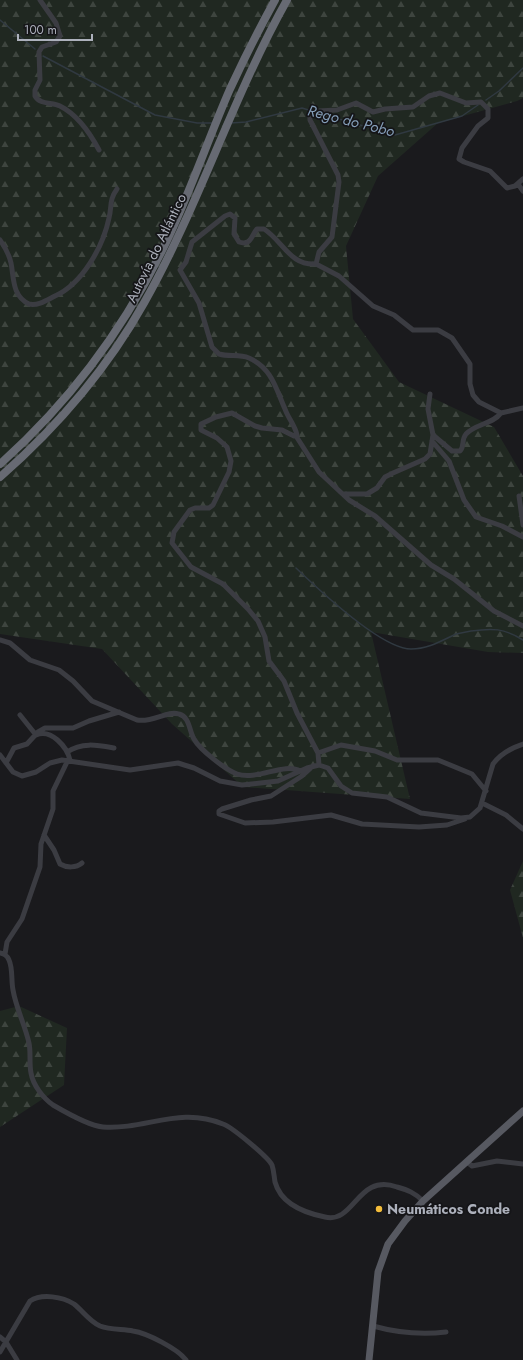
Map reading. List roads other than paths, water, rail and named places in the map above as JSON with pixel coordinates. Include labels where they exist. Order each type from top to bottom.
[{"type":"highway","name":"Autovía do Atlántico","points":[[0,464],[60,404],[98,358],[116,332],[169,235],[231,88],[276,0]]},
{"type":"highway","name":"Autovía do Atlántico","points":[[0,477],[57,422],[91,382],[116,348],[140,310],[162,269],[242,89],[287,0]]},
{"type":"main road","points":[[369,1360],[378,1272],[388,1244],[405,1221],[423,1201],[523,1111]]},
{"type":"street","points":[[40,0],[56,23],[60,36],[56,42],[42,47],[39,52],[40,80],[34,96],[42,102],[60,106],[72,114],[92,137],[99,150]]},
{"type":"street","points":[[316,264],[319,252],[332,237],[339,182],[329,157],[310,120],[310,116],[315,112],[337,110],[356,103],[373,112],[385,109],[408,108],[418,105],[434,93],[440,93],[466,103],[481,102],[488,109],[488,118],[478,126],[462,148],[459,159],[490,170],[507,188],[512,188],[523,179]]},
{"type":"street","points":[[518,184],[523,191]]},
{"type":"street","points":[[0,240],[8,255],[15,287],[20,296],[29,304],[42,303],[67,290],[86,269],[109,219],[111,197],[117,190]]},
{"type":"street","points":[[501,413],[479,402],[473,395],[470,384],[470,364],[450,336],[438,330],[417,331],[411,329],[394,315],[373,306],[339,276],[316,264],[304,264],[296,260],[264,229],[257,229],[253,239],[248,242],[239,242],[234,234],[235,218],[230,214],[225,216],[196,239],[191,245],[186,262],[180,270],[199,303],[214,351],[222,355],[250,358],[266,369],[276,383],[285,411],[296,433],[296,436],[320,472],[357,506],[384,522],[400,539],[431,564],[454,579],[494,611],[523,626]]},
{"type":"street","points":[[343,494],[362,496],[373,492],[385,478],[401,468],[428,457],[432,442],[428,409],[430,394]]},
{"type":"street","points":[[432,435],[448,448],[458,452],[462,450],[462,441],[466,434],[494,419],[501,413],[523,408]]},
{"type":"street","points":[[296,436],[282,430],[255,426],[232,413],[203,422],[200,426],[201,430],[220,440],[229,451],[231,461],[229,472],[213,505],[209,508],[195,508],[190,510],[177,528],[172,540],[173,545],[191,567],[223,584],[254,616],[265,637],[271,666],[284,681],[293,706],[318,753],[316,765],[271,796],[251,800],[222,809],[219,814],[244,823],[272,822],[331,815],[362,824],[419,827],[458,823],[477,812],[482,803],[493,764],[496,760],[508,750],[523,744]]},
{"type":"street","points":[[432,442],[449,461],[464,500],[476,517],[502,526],[523,537]]},
{"type":"street","points":[[520,496],[523,525]]},
{"type":"street","points":[[0,640],[10,643],[30,660],[59,670],[92,701],[144,722],[174,713],[181,714],[186,718],[194,740],[209,755],[237,774],[246,775],[270,773],[288,768],[293,768],[300,771]]},
{"type":"street","points":[[6,763],[14,748],[27,744],[36,736],[38,732],[45,728],[73,728],[89,720],[119,712]]},
{"type":"street","points":[[20,715],[36,736]]},
{"type":"street","points":[[36,736],[42,734],[58,740],[67,752],[69,760],[54,789],[52,814],[40,849],[40,867],[22,919],[7,942],[2,953],[10,960],[13,991],[29,1044],[31,1074],[43,1097],[53,1105],[90,1124],[103,1127],[140,1124],[182,1116],[208,1119],[223,1124],[234,1129],[271,1163],[280,1195],[302,1210],[326,1218],[332,1218],[342,1214],[363,1193],[372,1186],[381,1183],[387,1183],[414,1192],[423,1201]]},
{"type":"street","points":[[67,752],[81,745],[92,744],[114,748]]},
{"type":"street","points":[[318,753],[341,745],[375,751],[397,760],[438,760],[472,774],[486,791]]},
{"type":"street","points":[[1,757],[13,772],[22,776],[36,772],[57,760],[69,760],[130,770],[178,763],[194,768],[220,781],[242,785],[278,781],[316,765],[328,768],[341,786],[352,793],[392,798],[414,810],[430,815],[467,818]]},
{"type":"street","points":[[482,803],[506,815],[523,829]]},
{"type":"street","points":[[44,835],[54,850],[60,864],[68,867],[76,867],[82,863]]},
{"type":"street","points":[[467,1162],[472,1166],[497,1161],[523,1164]]},
{"type":"street","points":[[0,1352],[30,1301],[39,1297],[49,1297],[63,1299],[74,1304],[100,1326],[135,1331],[148,1336],[174,1349],[186,1360]]},
{"type":"street","points":[[373,1326],[404,1333],[421,1334],[446,1332]]},
{"type":"street","points":[[0,1338],[6,1342],[17,1360]]},
{"type":"waterway","name":"Rego do Pobo","points":[[0,20],[35,49]]},
{"type":"waterway","name":"Rego do Pobo","points":[[43,56],[155,115],[197,123],[213,123]]},
{"type":"waterway","name":"Rego do Pobo","points":[[486,100],[499,91],[523,68]]},
{"type":"waterway","name":"Rego do Pobo","points":[[318,113],[395,135],[462,116],[478,105]]},
{"type":"waterway","name":"Rego do Pobo","points":[[231,123],[246,122],[302,108],[315,112]]},
{"type":"waterway","points":[[296,568],[350,616],[367,629],[398,646],[411,649],[423,648],[456,634],[485,629],[504,631],[523,640]]},
{"type":"place","name":"Neumáticos Conde","points":[[379,1209]]}]
